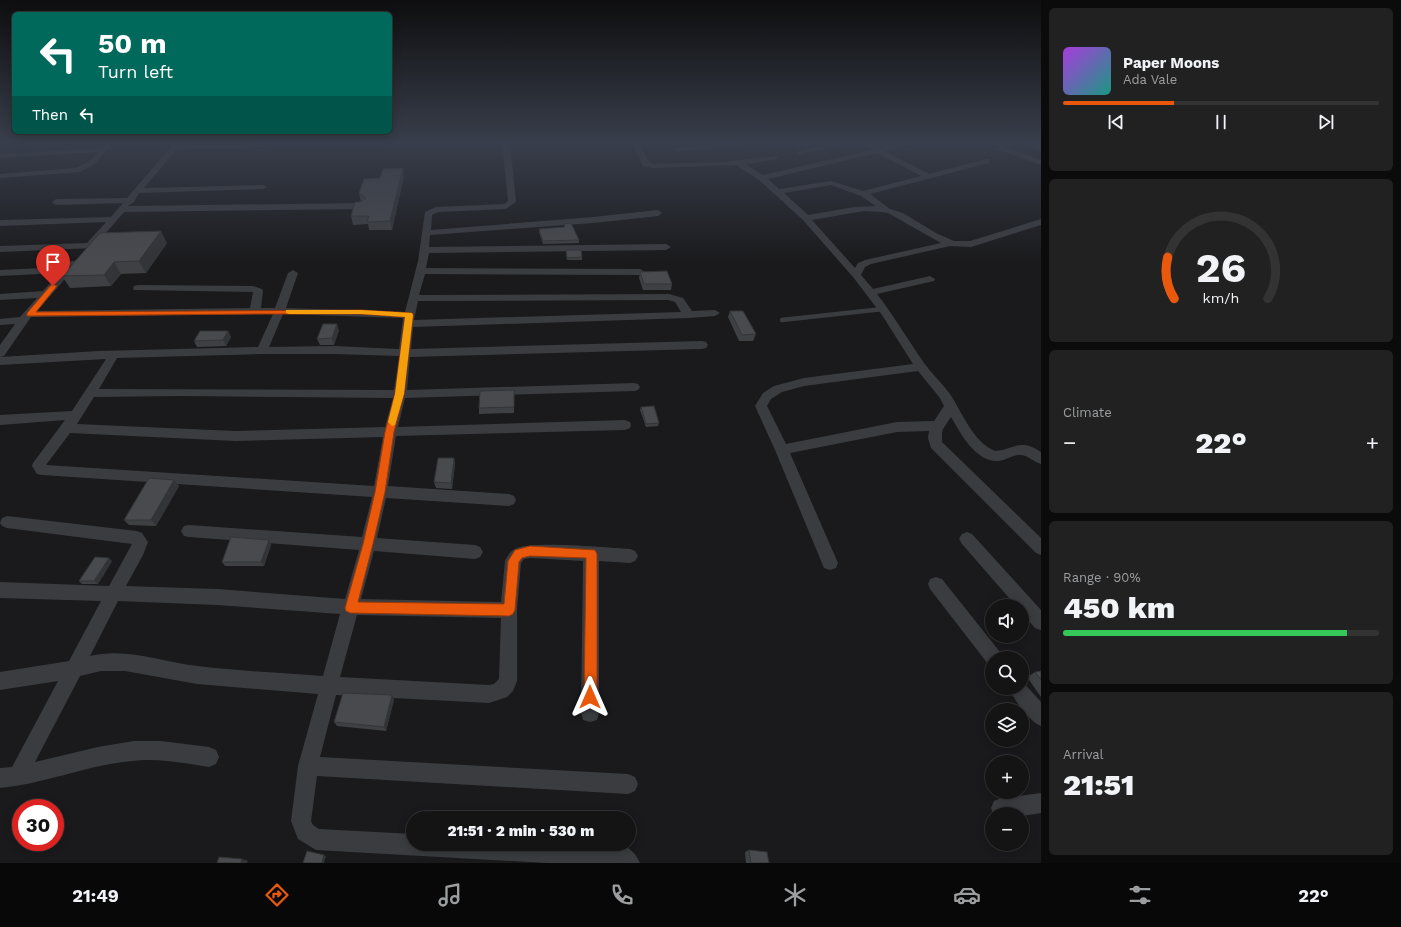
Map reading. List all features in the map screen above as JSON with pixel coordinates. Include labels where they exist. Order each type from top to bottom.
[{"type":"street","points":[[0,353],[46,294],[145,182]]},
{"type":"street","points":[[510,182],[512,202],[506,206],[436,210],[430,211],[428,214],[427,233],[421,271],[413,298],[409,320],[400,394],[390,432],[380,492],[368,544],[308,766],[301,821],[305,832],[316,839],[547,852],[617,854],[622,856],[629,863]]},
{"type":"street","points":[[767,182],[806,218],[856,275],[883,309],[921,367],[945,396],[950,406],[980,448],[989,454],[999,455],[1015,449],[1024,449],[1041,459]]},
{"type":"street","points":[[864,194],[869,190],[902,182]]},
{"type":"street","points":[[777,192],[831,183],[864,194],[890,212]]},
{"type":"street","points":[[138,191],[263,187]]},
{"type":"street","points":[[56,202],[131,200]]},
{"type":"street","points":[[123,209],[362,206]]},
{"type":"street","points":[[806,218],[862,209],[882,209],[951,243]]},
{"type":"street","points":[[427,233],[593,220],[658,213]]},
{"type":"street","points":[[0,223],[114,219]]},
{"type":"street","points":[[856,275],[861,265],[868,262],[951,243],[972,244],[1041,222]]},
{"type":"street","points":[[0,249],[90,246]]},
{"type":"street","points":[[424,250],[666,247]]},
{"type":"street","points":[[0,273],[67,270]]},
{"type":"street","points":[[421,271],[640,272]]},
{"type":"street","points":[[262,351],[279,312],[293,273]]},
{"type":"street","points":[[870,293],[930,279]]},
{"type":"street","points":[[138,288],[254,289],[258,292],[255,312]]},
{"type":"street","points":[[0,296],[46,294]]},
{"type":"street","points":[[413,298],[669,297],[679,300],[689,315]]},
{"type":"street","points":[[0,322],[27,317],[255,312],[361,312],[409,320],[689,315],[715,313]]},
{"type":"street","points":[[0,361],[262,351],[334,350],[404,353],[702,345]]},
{"type":"street","points":[[112,356],[77,415],[40,463],[39,466],[42,470],[509,500]]},
{"type":"street","points":[[830,563],[782,450],[761,406],[767,396],[778,389],[804,382],[921,367]]},
{"type":"street","points":[[91,393],[181,392],[400,394],[634,387]]},
{"type":"street","points":[[950,406],[948,413],[937,426],[934,438],[936,444],[1041,548]]},
{"type":"street","points":[[0,420],[77,415]]},
{"type":"street","points":[[68,428],[235,436],[625,425]]},
{"type":"street","points":[[782,450],[897,426],[937,426]]},
{"type":"street","points":[[7,522],[137,538],[140,542],[138,550],[74,669],[9,777]]},
{"type":"street","points":[[189,531],[475,552]]},
{"type":"street","points":[[967,539],[1041,622]]},
{"type":"street","points":[[0,680],[18,679],[74,669],[101,662],[125,662],[197,674],[329,686],[489,694],[496,693],[502,690],[508,681],[509,610],[513,561],[519,554],[530,551],[630,556]]},
{"type":"street","points":[[590,713],[591,554]]},
{"type":"street","points":[[936,584],[989,651]]},
{"type":"street","points":[[0,590],[217,597],[350,608],[509,610]]},
{"type":"street","points":[[1024,695],[1041,717]]},
{"type":"street","points":[[9,777],[100,757],[144,750],[165,750],[209,757]]},
{"type":"street","points":[[308,766],[628,784]]},
{"type":"street","points":[[1009,807],[1041,803]]},
{"type":"lane","points":[[782,320],[883,309]]},
{"type":"building","points":[[363,182],[399,182],[390,221],[367,222],[369,216],[351,216],[355,202],[361,202],[366,198],[359,193]]},
{"type":"building","points":[[571,223],[579,240],[543,241],[539,229],[565,227],[564,224]]},
{"type":"building","points":[[161,231],[139,261],[114,262],[104,275],[62,276],[100,233]]},
{"type":"building","points":[[566,250],[581,250],[582,257],[567,258]]},
{"type":"building","points":[[667,271],[672,284],[644,284],[640,272]]},
{"type":"building","points":[[730,311],[743,311],[756,334],[742,335]]},
{"type":"building","points":[[323,324],[337,324],[332,338],[317,339]]},
{"type":"building","points":[[200,331],[228,331],[223,340],[194,341]]},
{"type":"building","points":[[514,390],[514,407],[479,408],[480,391]]},
{"type":"building","points":[[654,406],[659,423],[646,424],[641,407]]},
{"type":"building","points":[[438,458],[454,458],[451,483],[434,482]]},
{"type":"building","points":[[149,478],[174,480],[151,520],[124,520]]},
{"type":"building","points":[[231,537],[269,540],[261,562],[222,562]]},
{"type":"building","points":[[95,557],[109,558],[94,581],[79,581]]},
{"type":"building","points":[[1041,671],[1041,680],[1035,672]]},
{"type":"building","points":[[343,693],[392,695],[384,727],[334,722]]},
{"type":"building","points":[[749,850],[767,852],[769,863],[751,863]]},
{"type":"building","points":[[307,851],[324,855],[322,863],[303,863]]},
{"type":"building","points":[[219,857],[242,859],[241,863],[217,863]]},
{"type":"slow traffic","points":[[289,312],[361,312],[409,315],[400,394],[392,422]]},
{"type":"route","points":[[53,286],[30,314],[361,312],[409,315],[400,394],[390,432],[380,492],[368,544],[350,608],[509,610],[513,561],[519,554],[530,551],[591,554],[590,697]]}]
